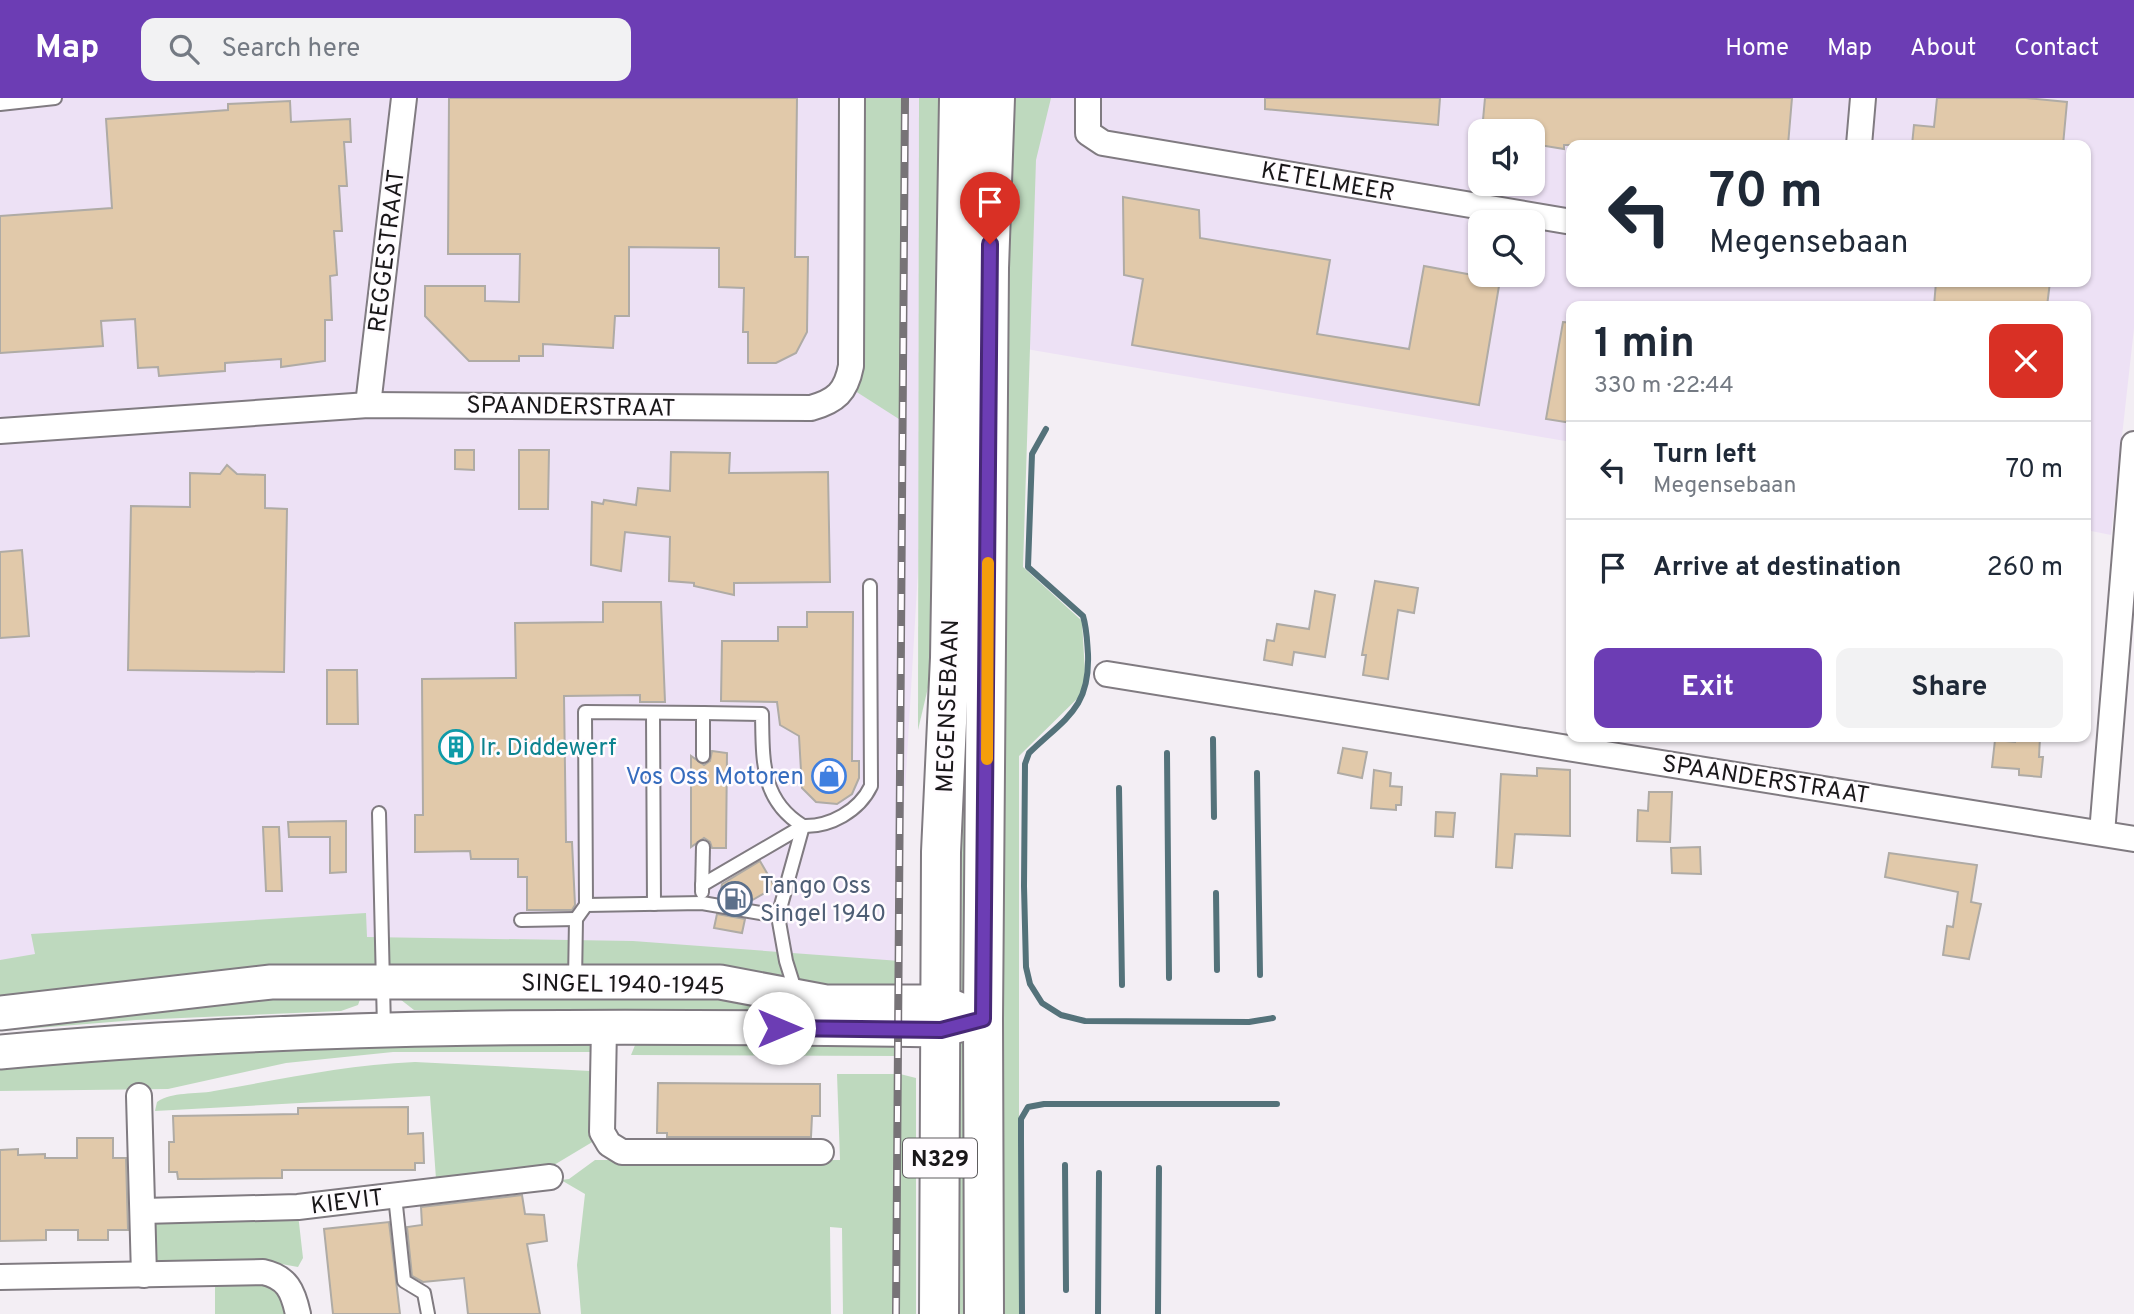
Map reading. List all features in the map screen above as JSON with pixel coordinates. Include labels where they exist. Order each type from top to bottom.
[{"type":"main road","name":"MEGENSEBAAN","points":[[939,1314],[941,852],[950,658],[959,98]]},
{"type":"main road","name":"MEGENSEBAAN","points":[[984,1314],[983,1019],[989,268],[995,98]]},
{"type":"main road","name":"SINGEL 1940-1945","points":[[0,1013],[271,982],[720,982],[779,1011],[983,1019]]},
{"type":"main road","name":"SINGEL 1940-1945","points":[[0,1052],[139,1040],[384,1028],[604,1028],[779,1011],[827,1002],[941,1016]]},
{"type":"street","name":"REGGESTRAAT","points":[[369,405],[404,98]]},
{"type":"street","name":"SPAANDERSTRAAT","points":[[0,431],[369,405],[811,408],[832,402],[847,387],[852,366],[852,98]]},
{"type":"street","name":"KETELMEER","points":[[1088,98],[1088,133],[1103,143],[1566,221]]},
{"type":"street","points":[[1860,140],[1864,98]]},
{"type":"street","points":[[2102,833],[2134,444]]},
{"type":"street","name":"SPAANDERSTRAAT","points":[[1107,674],[2134,839]]},
{"type":"street","name":"SINGEL 1940-1945","points":[[604,1028],[603,1132],[608,1144],[622,1152],[821,1152]]},
{"type":"street","points":[[139,1096],[144,1275]]},
{"type":"street","name":"KIEVIT","points":[[143,1211],[298,1207],[550,1177]]},
{"type":"street","points":[[0,1277],[263,1272],[276,1275],[288,1284],[294,1295],[298,1314]]},
{"type":"lane","points":[[0,104],[55,98]]},
{"type":"lane","points":[[575,982],[576,919],[586,905],[585,712],[762,714],[763,772],[768,790],[790,818],[803,826],[818,827],[855,809],[865,800],[871,786],[870,586]]},
{"type":"lane","points":[[653,713],[654,904]]},
{"type":"lane","points":[[703,713],[703,756]]},
{"type":"lane","points":[[379,813],[384,1028]]},
{"type":"lane","points":[[702,885],[803,826]]},
{"type":"lane","points":[[779,1011],[786,961],[778,916],[803,826]]},
{"type":"lane","points":[[702,903],[703,847]]},
{"type":"lane","points":[[586,905],[702,903],[778,916]]},
{"type":"lane","points":[[521,920],[576,919]]},
{"type":"lane","points":[[394,1196],[404,1282],[424,1293],[428,1314]]},
{"type":"shaded area","points":[[0,98],[2134,98],[2134,328],[2111,535],[2091,531],[2091,301],[1566,301],[1566,441],[932,333],[893,995],[0,964]]},
{"type":"green space","points":[[864,98],[903,98],[902,421],[852,389]]},
{"type":"green space","points":[[919,98],[944,98],[941,568],[930,679],[918,730]]},
{"type":"green space","points":[[967,98],[1051,98],[1036,160],[1023,567],[1082,621],[1086,690],[1019,756],[1019,1314],[959,1314]]},
{"type":"green space","points":[[366,913],[367,937],[633,941],[900,961],[900,991],[840,989],[676,967],[329,967],[0,998],[0,960],[35,954],[31,934]]},
{"type":"green space","points":[[472,985],[755,1000],[754,1011],[414,1010],[396,996]]},
{"type":"green space","points":[[362,994],[358,1005],[341,1011],[136,1020],[0,1031],[0,1019],[195,996]]},
{"type":"green space","points":[[640,1033],[900,1036],[900,1056],[631,1055]]},
{"type":"green space","points":[[590,1042],[594,1052],[393,1052],[286,1063],[168,1089],[0,1091],[0,1063],[248,1045]]},
{"type":"green space","points":[[415,1062],[610,1072],[609,1132],[549,1168],[436,1179],[430,1096],[155,1111],[157,1102],[177,1095],[339,1069]]},
{"type":"green space","points":[[837,1074],[900,1074],[916,1078],[916,1314],[843,1314],[842,1228],[830,1227],[831,1314],[581,1314],[577,1265],[585,1194],[561,1180],[569,1179],[595,1160],[840,1160]]},
{"type":"green space","points":[[298,1214],[303,1258],[298,1267],[276,1263],[151,1264],[155,1221]]},
{"type":"green space","points":[[289,1277],[294,1314],[215,1314],[215,1284]]},
{"type":"building","points":[[449,98],[797,98],[795,257],[808,257],[807,332],[796,353],[776,363],[748,363],[748,332],[743,332],[744,288],[719,287],[719,248],[629,247],[629,316],[615,316],[613,348],[543,344],[543,356],[519,356],[519,361],[469,361],[425,316],[425,286],[485,286],[485,301],[519,302],[520,254],[448,254]]},
{"type":"building","points":[[1265,98],[1440,98],[1438,125],[1265,109]]},
{"type":"building","points":[[1485,98],[1792,98],[1788,140],[1566,140],[1564,149],[1545,146],[1545,119],[1483,119]]},
{"type":"building","points":[[1937,98],[2026,98],[2067,102],[2063,140],[1912,140],[1914,125],[1934,127]]},
{"type":"building","points":[[290,101],[291,122],[350,119],[351,142],[344,142],[347,186],[339,186],[342,231],[334,231],[337,275],[330,276],[332,320],[325,320],[325,361],[281,367],[281,359],[225,363],[225,371],[159,376],[158,367],[138,368],[135,319],[101,321],[103,346],[0,353],[0,216],[112,208],[106,119],[228,110],[228,104]]},
{"type":"building","points":[[1123,197],[1199,210],[1200,238],[1330,260],[1317,334],[1409,349],[1424,266],[1468,274],[1468,287],[1499,287],[1479,405],[1132,345],[1143,279],[1124,275]]},
{"type":"building","points":[[1936,287],[2049,287],[2048,301],[1934,301]]},
{"type":"building","points":[[1563,322],[1566,322],[1566,422],[1546,419]]},
{"type":"building","points":[[455,450],[474,450],[474,470],[455,469]]},
{"type":"building","points":[[519,450],[549,450],[548,509],[519,509]]},
{"type":"building","points":[[671,452],[730,453],[729,473],[828,472],[830,582],[734,583],[734,595],[694,586],[694,583],[669,581],[670,537],[625,532],[621,571],[591,565],[592,502],[603,504],[604,500],[636,505],[638,488],[670,491]]},
{"type":"building","points":[[227,465],[237,474],[265,475],[265,508],[287,509],[284,672],[128,670],[131,506],[190,507],[190,473],[220,474]]},
{"type":"building","points":[[22,550],[29,636],[0,638],[0,552]]},
{"type":"building","points":[[1375,581],[1418,588],[1414,613],[1398,610],[1388,679],[1363,675],[1366,655],[1362,655]]},
{"type":"building","points":[[1315,591],[1335,595],[1325,657],[1294,652],[1292,665],[1264,660],[1267,640],[1274,641],[1277,624],[1309,629]]},
{"type":"building","points":[[603,602],[661,602],[665,702],[640,702],[640,695],[564,696],[566,842],[572,842],[575,905],[572,910],[527,910],[527,877],[518,877],[518,859],[471,859],[470,851],[415,852],[415,815],[423,815],[422,679],[516,678],[515,623],[603,622]]},
{"type":"building","points":[[807,612],[853,612],[852,761],[859,761],[859,778],[852,794],[837,804],[816,802],[802,788],[799,736],[780,725],[777,702],[721,701],[722,641],[778,641],[778,627],[807,627]]},
{"type":"building","points":[[327,670],[357,670],[358,724],[327,724]]},
{"type":"building","points":[[1995,742],[2040,742],[2039,757],[2043,757],[2041,777],[2019,775],[2019,769],[1992,767]]},
{"type":"building","points":[[1343,748],[1367,752],[1362,778],[1338,773]]},
{"type":"building","points":[[712,751],[727,753],[726,848],[712,848],[710,842],[704,838],[691,847],[691,756],[704,765],[710,761]]},
{"type":"building","points":[[1537,768],[1570,770],[1570,836],[1515,834],[1512,868],[1496,867],[1501,774],[1537,776]]},
{"type":"building","points":[[1374,770],[1391,773],[1390,786],[1402,787],[1401,805],[1396,805],[1396,810],[1371,808]]},
{"type":"building","points":[[1649,792],[1672,792],[1670,842],[1637,841],[1638,810],[1648,811]]},
{"type":"building","points":[[1436,812],[1455,813],[1453,837],[1435,836]]},
{"type":"building","points":[[346,821],[346,872],[330,873],[330,837],[289,837],[288,822]]},
{"type":"building","points":[[263,827],[279,827],[282,891],[266,891]]},
{"type":"building","points":[[1700,847],[1701,874],[1672,873],[1671,848]]},
{"type":"building","points":[[1889,853],[1977,865],[1971,902],[1981,904],[1969,959],[1943,955],[1947,926],[1953,927],[1958,892],[1885,877]]},
{"type":"building","points":[[760,861],[775,887],[749,902],[720,897],[722,884]]},
{"type":"building","points":[[717,914],[745,919],[742,933],[714,928]]},
{"type":"building","points":[[658,1083],[820,1084],[820,1116],[812,1116],[811,1137],[667,1137],[667,1133],[657,1133]]},
{"type":"building","points":[[408,1107],[408,1134],[423,1133],[424,1163],[415,1163],[415,1170],[282,1170],[282,1178],[200,1179],[178,1179],[177,1172],[169,1172],[169,1142],[174,1142],[173,1116],[298,1114],[298,1108]]},
{"type":"building","points":[[77,1138],[113,1138],[113,1158],[126,1158],[128,1230],[108,1230],[108,1240],[78,1240],[78,1230],[46,1230],[46,1240],[0,1241],[0,1150],[18,1149],[18,1155],[45,1154],[45,1158],[77,1158]]},
{"type":"building","points":[[522,1195],[525,1214],[544,1215],[547,1241],[527,1244],[540,1314],[468,1314],[464,1278],[423,1282],[412,1276],[407,1227],[422,1225],[421,1207]]},
{"type":"building","points":[[389,1222],[400,1314],[333,1314],[324,1229]]},
{"type":"waterway","points":[[1046,429],[1032,454],[1028,567],[1083,616],[1088,673],[1085,688],[1073,711],[1029,753],[1025,764],[1024,886],[1026,967],[1030,984],[1042,1003],[1061,1015],[1085,1021],[1249,1022],[1273,1018]]},
{"type":"waterway","points":[[1213,739],[1214,817]]},
{"type":"waterway","points":[[1167,753],[1169,978]]},
{"type":"waterway","points":[[1257,773],[1260,975]]},
{"type":"waterway","points":[[1119,788],[1122,985]]},
{"type":"waterway","points":[[1216,893],[1217,970]]},
{"type":"waterway","points":[[1022,1314],[1021,1119],[1028,1107],[1044,1104],[1277,1104]]},
{"type":"waterway","points":[[1065,1165],[1066,1290]]},
{"type":"waterway","points":[[1158,1314],[1159,1168]]},
{"type":"waterway","points":[[1098,1314],[1099,1173]]},
{"type":"railway","points":[[896,1314],[905,98]]},
{"type":"slow traffic","points":[[987,759],[988,563]]},
{"type":"place","name":"Ir. Diddewerf","points":[[456,747]]},
{"type":"place","name":"Vos Oss Motoren","points":[[829,776]]},
{"type":"place","name":"Tango Oss Singel 1940","points":[[735,899]]},
{"type":"route","points":[[779,1028],[941,1030],[983,1019],[990,244]]}]
